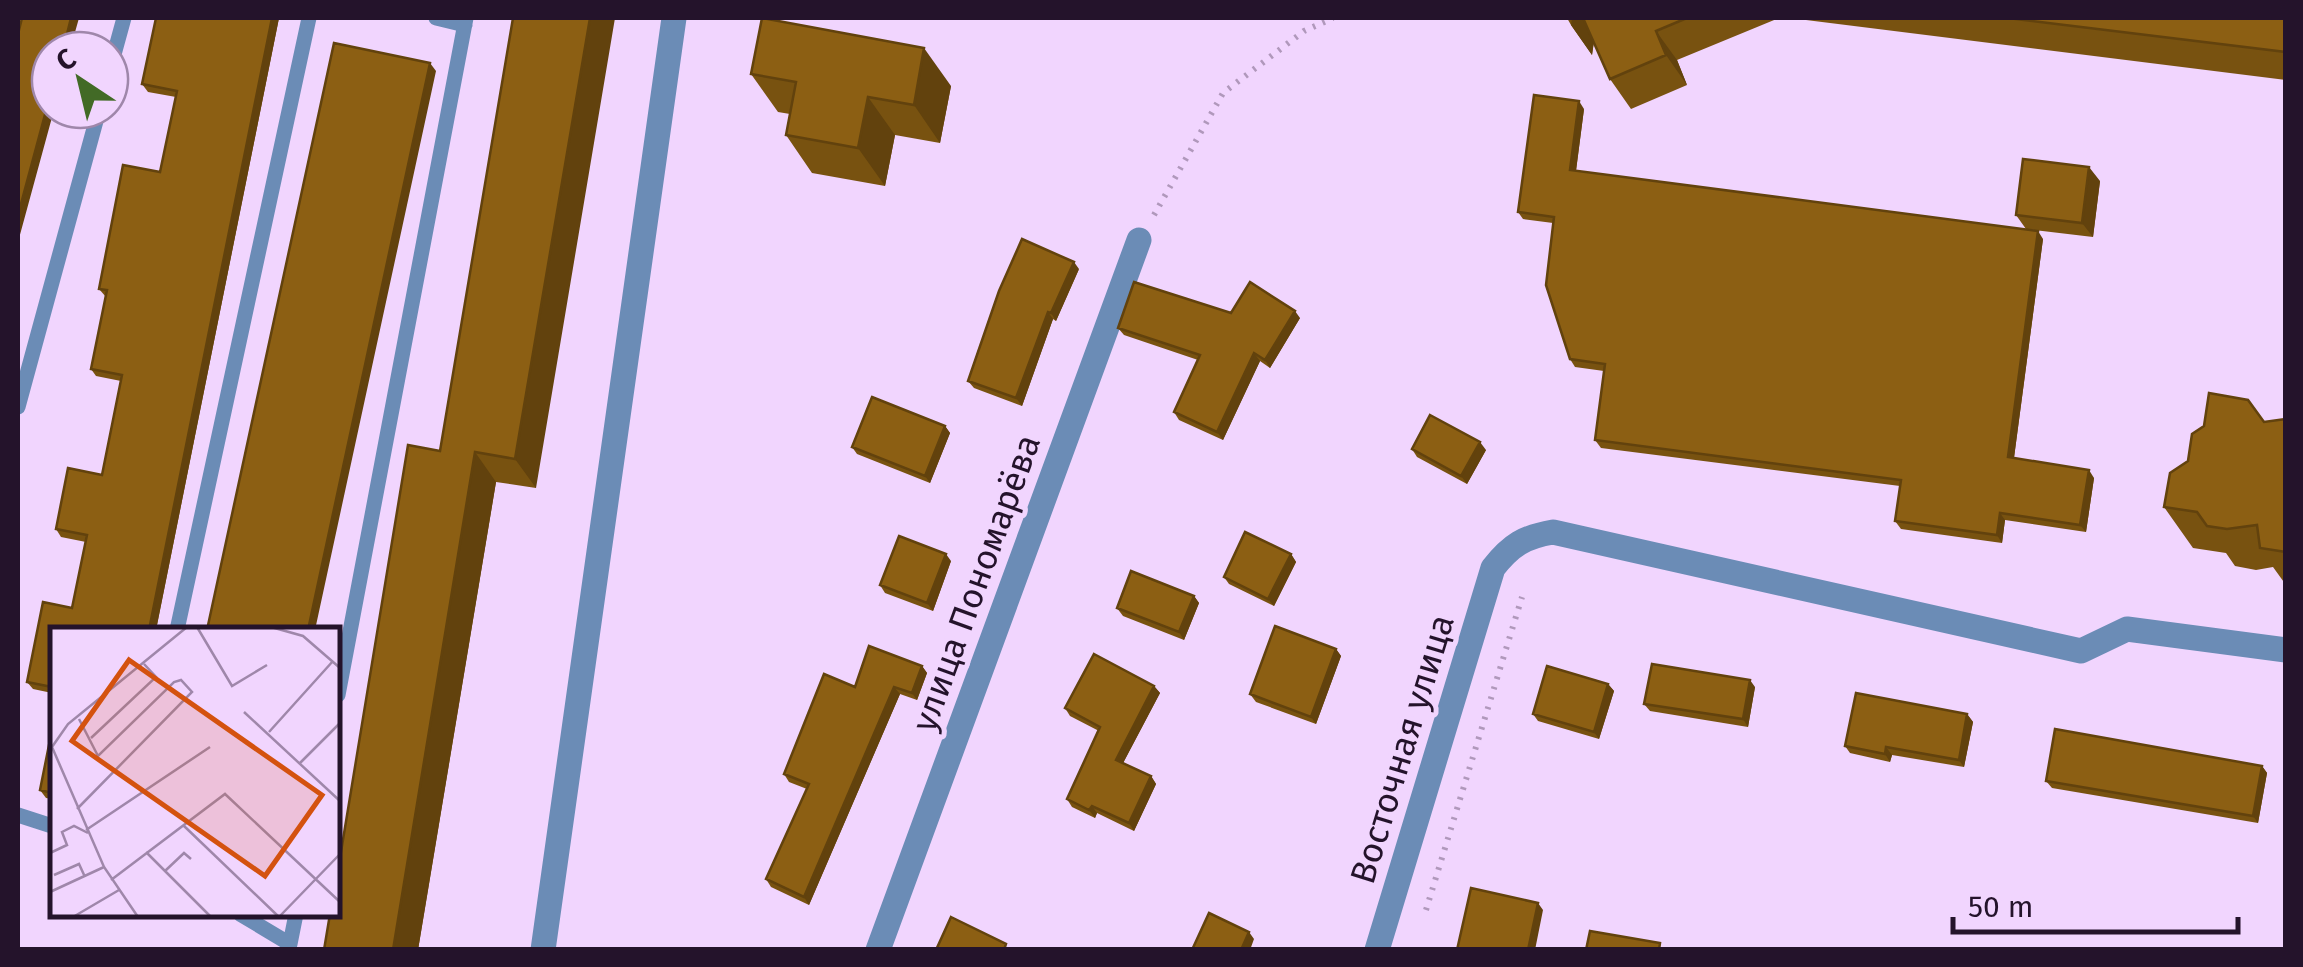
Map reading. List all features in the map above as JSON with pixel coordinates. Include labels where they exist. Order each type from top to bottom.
[{"type":"street","points":[[543,950],[674,18]]},
{"type":"street","name":"улица Пономарёва","points":[[878,950],[1139,240]]},
{"type":"street","name":"Восточная улица","points":[[1377,950],[1493,568],[1508,548],[1526,536],[1553,532],[2081,651],[2127,629],[2286,650]]},
{"type":"lane","points":[[178,627],[309,18]]},
{"type":"lane","points":[[340,684],[466,21],[436,18]]},
{"type":"lane","points":[[18,407],[94,130]]},
{"type":"lane","points":[[18,815],[50,825]]},
{"type":"lane","points":[[245,917],[290,944],[295,917]]},
{"type":"path","points":[[1139,240],[1223,92],[1304,31],[1333,18]]},
{"type":"path","points":[[1425,912],[1522,596]]},
{"type":"building","points":[[22,18],[71,18],[68,30],[30,30],[30,130],[41,130],[18,215],[18,34]]},
{"type":"building","points":[[156,18],[272,18],[150,627],[50,627],[50,687],[27,682],[43,602],[72,608],[87,535],[56,529],[68,468],[102,475],[122,375],[91,369],[107,290],[99,289],[123,165],[160,172],[177,91],[142,84]]},
{"type":"building","points":[[513,18],[590,18],[515,459],[475,452],[393,950],[324,950],[330,917],[340,917],[340,858],[408,445],[440,451]]},
{"type":"building","points":[[762,18],[924,48],[914,105],[868,97],[858,148],[786,135],[796,82],[751,74]]},
{"type":"building","points":[[1583,18],[1687,18],[1656,31],[1666,55],[1610,79]]},
{"type":"building","points":[[2008,18],[2286,18],[2286,52]]},
{"type":"building","points":[[334,43],[430,63],[309,627],[208,627]]},
{"type":"building","points":[[1534,95],[1579,101],[1570,170],[2038,231],[2008,457],[2089,470],[2080,525],[2000,513],[1997,535],[1895,521],[1901,480],[1595,440],[1605,364],[1570,359],[1546,285],[1554,217],[1518,212]]},
{"type":"building","points":[[2023,159],[2089,167],[2082,223],[2016,215]]},
{"type":"building","points":[[1022,239],[1074,262],[1051,313],[1048,312],[1016,398],[968,381],[999,291]]},
{"type":"building","points":[[1134,282],[1231,313],[1250,282],[1295,311],[1265,360],[1254,353],[1217,432],[1174,412],[1200,355],[1118,328]]},
{"type":"building","points":[[2209,393],[2248,400],[2264,422],[2286,419],[2286,552],[2260,548],[2257,525],[2227,529],[2207,526],[2197,512],[2164,507],[2170,473],[2188,461],[2192,434],[2204,426]]},
{"type":"building","points":[[872,397],[945,426],[925,476],[852,447]]},
{"type":"building","points":[[1430,415],[1480,442],[1461,476],[1412,449]]},
{"type":"building","points":[[1245,532],[1291,554],[1268,599],[1224,577]]},
{"type":"building","points":[[899,536],[946,554],[927,603],[880,585]]},
{"type":"building","points":[[1131,571],[1194,596],[1179,632],[1117,608]]},
{"type":"building","points":[[1275,626],[1336,649],[1311,717],[1250,694]]},
{"type":"building","points":[[869,646],[922,666],[912,693],[894,687],[804,897],[766,879],[809,784],[784,774],[824,674],[855,687]]},
{"type":"building","points":[[1094,654],[1154,686],[1116,760],[1151,776],[1129,823],[1067,799],[1100,727],[1065,708]]},
{"type":"building","points":[[1652,664],[1750,680],[1743,719],[1644,704]]},
{"type":"building","points":[[1547,666],[1608,684],[1594,732],[1533,714]]},
{"type":"building","points":[[1856,693],[1967,714],[1959,760],[1886,747],[1885,754],[1845,746]]},
{"type":"building","points":[[2055,729],[2262,766],[2253,816],[2046,781]]},
{"type":"building","points":[[50,740],[50,792],[40,790]]},
{"type":"building","points":[[1471,888],[1538,903],[1528,950],[1457,950]]},
{"type":"building","points":[[1209,913],[1249,932],[1241,950],[1192,950]]},
{"type":"building","points":[[951,917],[1006,944],[1004,950],[936,950]]},
{"type":"building","points":[[1590,931],[1660,943],[1659,950],[1586,950]]}]
